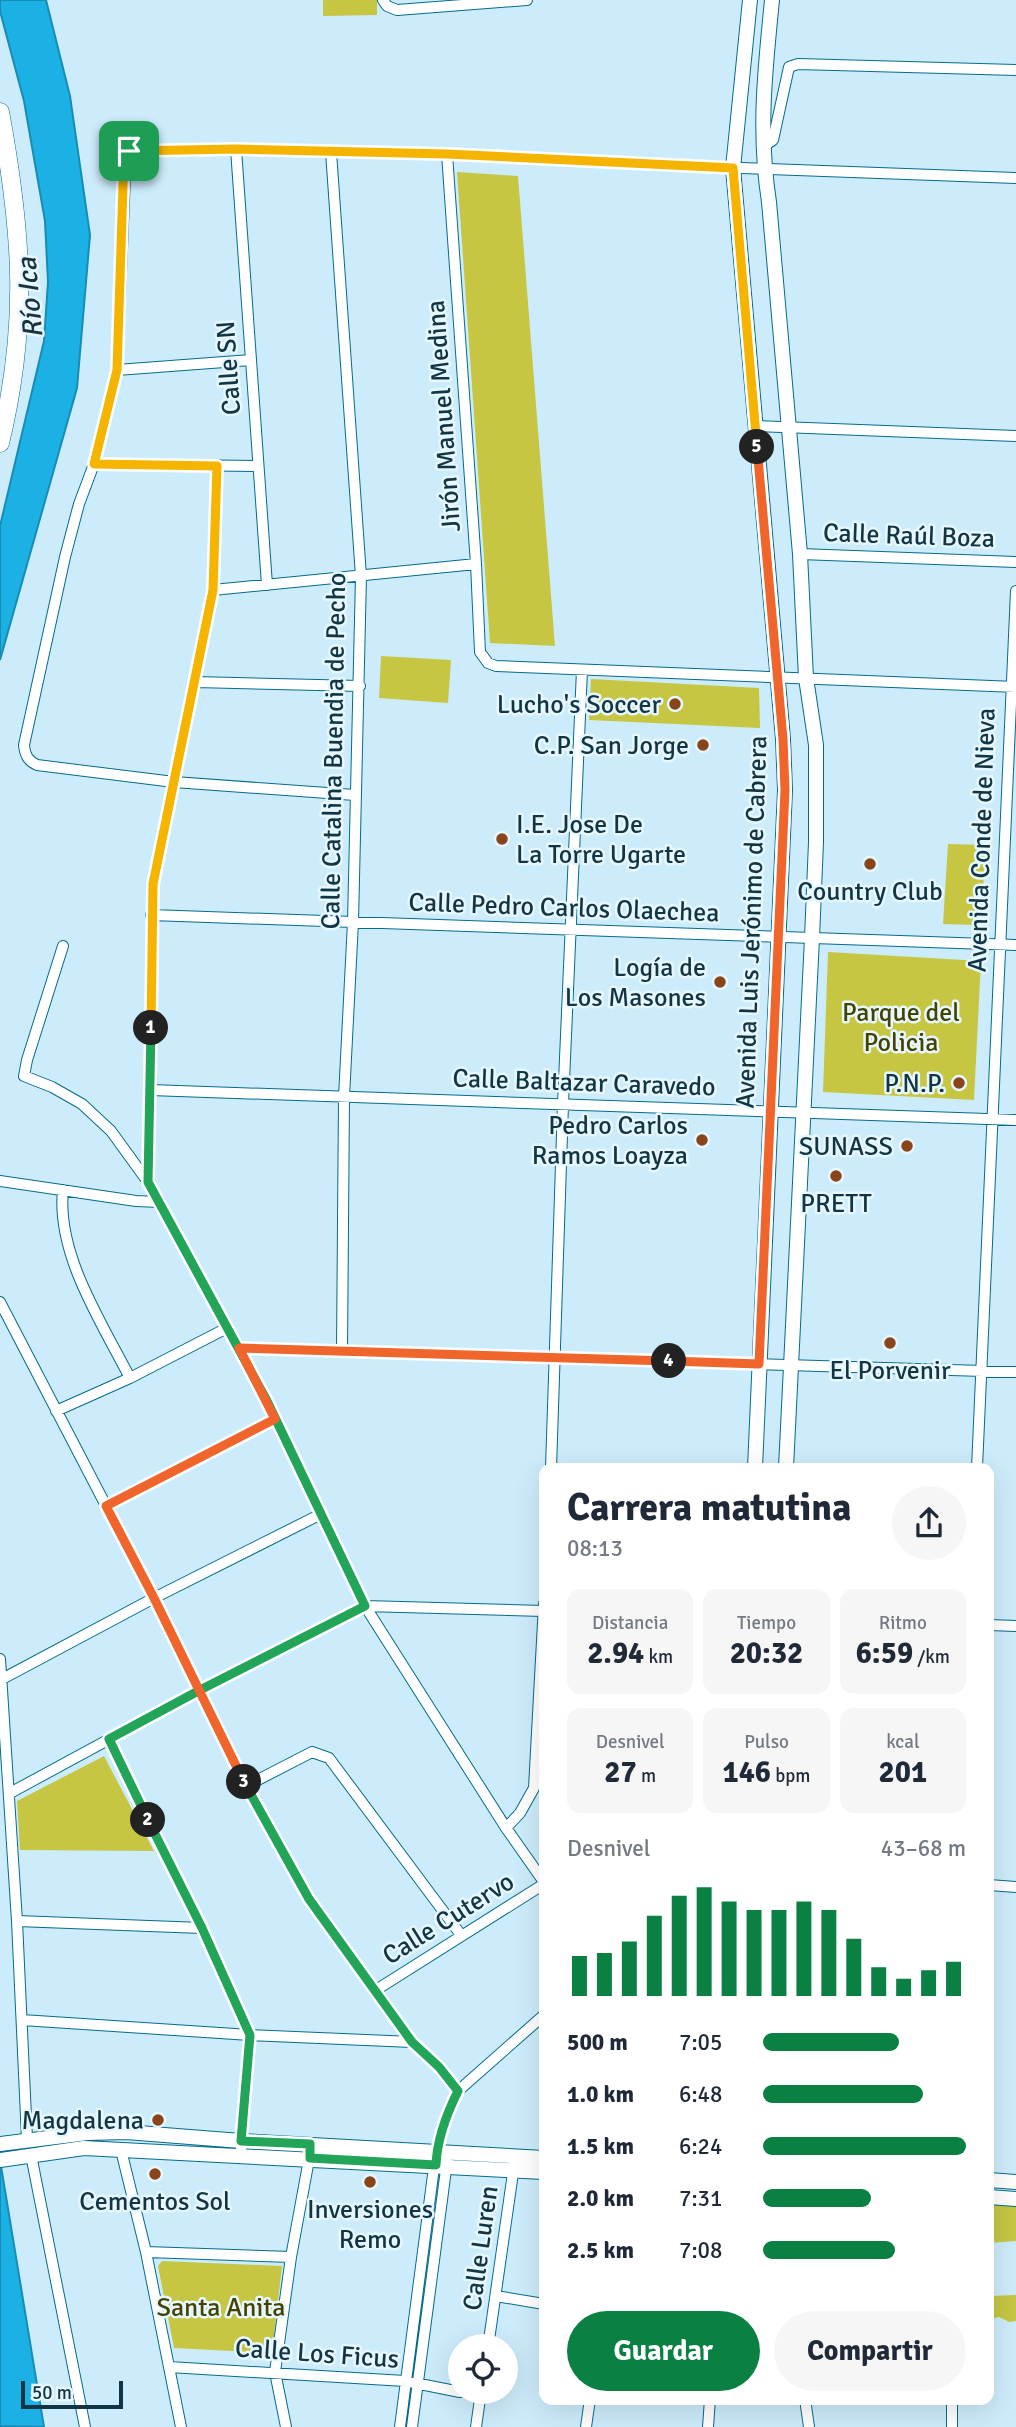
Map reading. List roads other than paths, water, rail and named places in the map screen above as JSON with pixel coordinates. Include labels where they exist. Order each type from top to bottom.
[{"type":"main road","points":[[0,112],[16,215],[20,287],[16,360],[0,443]]},
{"type":"street","points":[[383,0],[387,6],[397,10],[527,0]]},
{"type":"street","name":"Avenida Luis Jerónimo de Cabrera","points":[[750,0],[733,168],[783,739],[785,790],[755,1463]]},
{"type":"street","points":[[772,0],[762,102],[764,169],[800,554],[806,678],[816,745],[816,842],[786,1463]]},
{"type":"street","points":[[763,147],[773,140],[789,67],[799,64],[1016,70]]},
{"type":"street","points":[[355,795],[174,782],[37,765],[27,756],[24,745],[65,557],[79,504],[94,464],[117,370],[124,155],[133,151],[236,149],[447,154],[1016,178]]},
{"type":"street","name":"Calle SN","points":[[236,149],[267,585]]},
{"type":"street","name":"Calle Catalina Buendia de Pecho","points":[[331,152],[361,576],[353,922],[344,1097],[342,1351]]},
{"type":"street","name":"Jirón Manuel Medina","points":[[447,154],[480,652],[488,663],[496,666],[582,670]]},
{"type":"street","points":[[117,370],[251,360]]},
{"type":"street","points":[[755,426],[1016,436]]},
{"type":"street","points":[[94,464],[258,466]]},
{"type":"street","points":[[148,1182],[153,884],[213,590],[217,466]]},
{"type":"street","name":"Calle Raúl Boza","points":[[800,554],[1016,562]]},
{"type":"street","points":[[213,590],[476,564]]},
{"type":"street","name":"Avenida Conde de Nieva","points":[[977,1463],[989,1251],[999,945],[1016,591]]},
{"type":"street","points":[[551,1463],[563,1104],[582,670],[1013,686]]},
{"type":"street","points":[[195,682],[360,686]]},
{"type":"street","name":"Calle Pedro Carlos Olaechea","points":[[152,915],[1016,945]]},
{"type":"street","points":[[63,946],[23,1072],[26,1078],[52,1087],[82,1104],[111,1131],[148,1182],[239,1348],[365,1606],[539,1876]]},
{"type":"street","name":"Calle Baltazar Caravedo","points":[[150,1090],[1016,1120]]},
{"type":"street","points":[[0,1181],[136,1201],[160,1202]]},
{"type":"street","points":[[63,1190],[61,1209],[73,1262],[130,1378]]},
{"type":"street","points":[[0,1302],[154,1598],[246,1786],[309,1899],[412,2042],[439,2067],[458,2091]]},
{"type":"street","points":[[56,1411],[130,1378],[227,1328]]},
{"type":"street","points":[[239,1348],[1016,1372]]},
{"type":"street","points":[[106,1506],[275,1419]]},
{"type":"street","points":[[2,1679],[154,1598],[321,1514]]},
{"type":"street","points":[[10,1793],[200,1690],[365,1606],[539,1611]]},
{"type":"street","points":[[994,1625],[1016,1626]]},
{"type":"street","points":[[0,1659],[22,2020],[22,2140]]},
{"type":"street","points":[[506,1828],[528,1802],[534,1788],[539,1700]]},
{"type":"street","points":[[109,1739],[202,1928],[250,2035],[241,2148]]},
{"type":"street","points":[[246,1786],[312,1752],[329,1758],[461,1935]]},
{"type":"street","points":[[994,1885],[1016,1887]]},
{"type":"street","name":"Calle Cutervo","points":[[376,1990],[539,1886]]},
{"type":"street","points":[[17,1921],[202,1928]]},
{"type":"street","points":[[412,2427],[442,2159],[442,2136],[448,2111],[458,2091],[539,2019]]},
{"type":"street","points":[[22,2020],[250,2035],[412,2042]]},
{"type":"street","points":[[0,2144],[127,2132],[241,2148]]},
{"type":"street","points":[[0,2160],[85,2148],[241,2148],[514,2162],[539,2159]]},
{"type":"street","points":[[121,2150],[146,2252],[181,2427]]},
{"type":"street","points":[[286,2427],[275,2372],[291,2257],[310,2151]]},
{"type":"street","points":[[26,2156],[85,2427]]},
{"type":"street","points":[[400,2427],[405,2381],[442,2159]]},
{"type":"street","points":[[514,2162],[539,2170]]},
{"type":"street","name":"Calle Luren","points":[[490,2334],[514,2162]]},
{"type":"street","points":[[994,2180],[1016,2182]]},
{"type":"street","points":[[994,2197],[1016,2199]]},
{"type":"street","points":[[146,2252],[291,2257]]},
{"type":"street","points":[[496,2296],[539,2303]]},
{"type":"street","name":"Calle Los Ficus","points":[[169,2367],[405,2381],[448,2390]]},
{"type":"street","points":[[476,2427],[479,2404]]},
{"type":"street","points":[[586,2427],[589,2405]]},
{"type":"street","points":[[708,2427],[710,2405]]},
{"type":"street","points":[[806,2405],[809,2427]]},
{"type":"street","points":[[952,2405],[953,2427]]},
{"type":"water","name":"Río Ica","points":[[0,0],[46,0],[70,96],[90,235],[77,388],[0,660],[0,526],[44,341],[48,282],[45,221],[24,101],[0,11]]},
{"type":"water","points":[[0,2160],[44,2427],[0,2426]]},
{"type":"place","name":"Lucho's Soccer","points":[[675,704]]},
{"type":"place","name":"C.P. San Jorge","points":[[703,745]]},
{"type":"place","name":"I.E. Jose De La Torre Ugarte","points":[[502,839]]},
{"type":"place","name":"Country Club","points":[[870,864]]},
{"type":"place","name":"Logía de Los Masones","points":[[720,982]]},
{"type":"place","name":"P.N.P.","points":[[959,1083]]},
{"type":"place","name":"Pedro Carlos Ramos Loayza","points":[[702,1140]]},
{"type":"place","name":"SUNASS","points":[[907,1146]]},
{"type":"place","name":"PRETT","points":[[836,1176]]},
{"type":"place","name":"El Porvenir","points":[[890,1343]]},
{"type":"place","name":"Magdalena","points":[[158,2120]]},
{"type":"place","name":"Cementos Sol","points":[[155,2174]]},
{"type":"place","name":"Inversiones Remo","points":[[370,2182]]},
{"type":"park label","name":"Parque del Policia","points":[[901,1027]]},
{"type":"park label","name":"Santa Anita","points":[[221,2307]]}]
